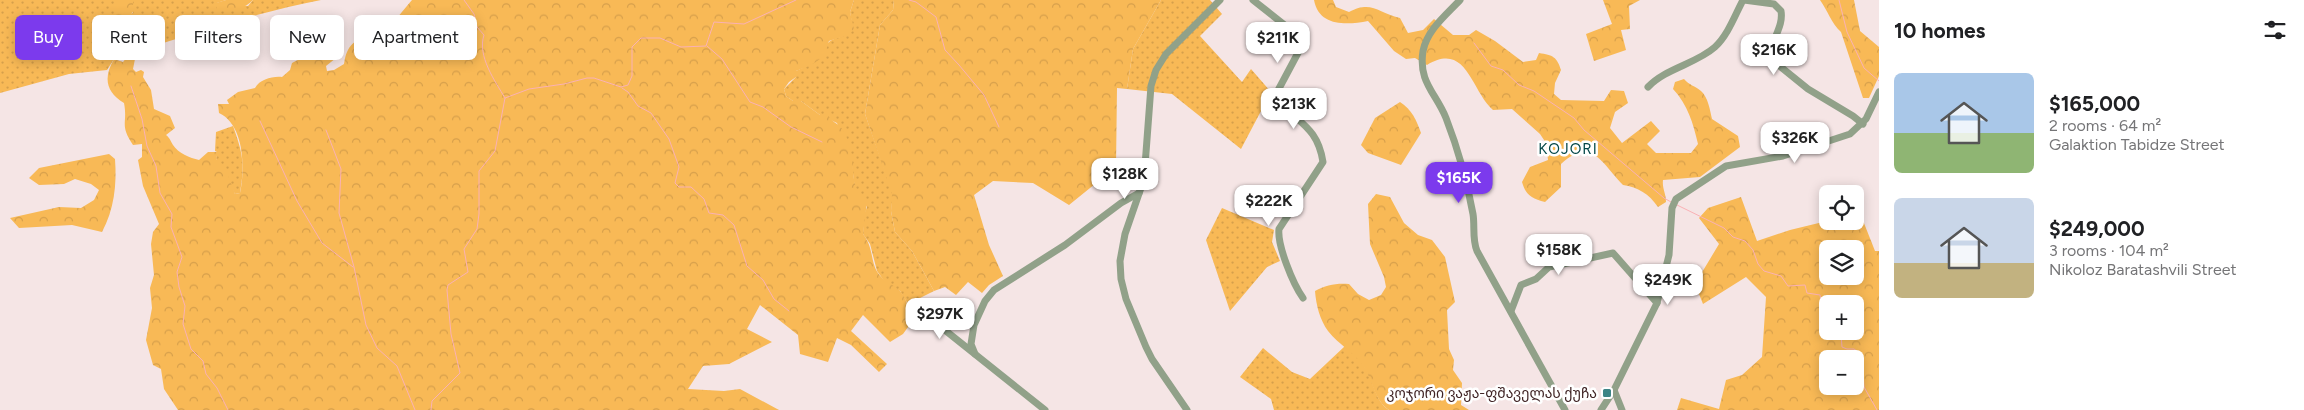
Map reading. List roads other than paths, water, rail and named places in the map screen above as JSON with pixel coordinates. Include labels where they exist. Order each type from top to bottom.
[{"type":"street","points":[[1187,410],[1152,359],[1126,299],[1121,279],[1120,261],[1125,234],[1147,167],[1147,122],[1151,86],[1156,70],[1166,54],[1220,0]]},
{"type":"street","points":[[1252,0],[1301,38],[1299,51],[1275,96],[1281,105],[1314,135],[1321,150],[1323,162],[1279,229],[1278,238],[1298,290],[1303,298]]},
{"type":"street","points":[[1460,0],[1425,40],[1422,60],[1424,79],[1446,117],[1464,173],[1473,216],[1473,236],[1477,251],[1565,410]]},
{"type":"street","points":[[1648,87],[1659,78],[1716,46],[1729,27],[1743,0],[1774,4],[1781,11],[1781,24],[1772,42],[1772,59],[1808,89],[1854,116],[1863,124]]},
{"type":"street","points":[[1601,410],[1614,390],[1657,303],[1670,249],[1672,208],[1676,199],[1726,166],[1783,156],[1850,134],[1863,124],[1879,92]]},
{"type":"street","points":[[975,354],[971,344],[974,325],[994,290],[1065,245],[1121,203],[1139,193]]},
{"type":"street","points":[[1510,311],[1521,285],[1536,278],[1549,267],[1613,253],[1657,303]]},
{"type":"street","points":[[923,306],[946,331],[1045,410]]},
{"type":"street","points":[[1614,390],[1622,410]]},
{"type":"waterway","points":[[464,0],[474,14],[477,27],[484,35],[482,43],[485,60],[505,98]]},
{"type":"waterway","points":[[431,410],[432,401],[460,373],[451,334],[447,290],[448,285],[468,272],[464,249],[477,229],[479,171],[495,151],[505,98],[529,89],[564,84],[587,78],[594,78],[621,87],[628,85],[632,76],[632,47],[641,38],[660,38],[681,47],[706,46],[714,22],[744,24],[796,0]]},
{"type":"waterway","points":[[909,0],[916,2],[936,17],[945,50],[984,95],[999,127]]},
{"type":"waterway","points":[[1839,0],[1847,32],[1864,68],[1879,81]]},
{"type":"waterway","points":[[1474,43],[1491,66],[1503,70],[1519,85],[1534,91],[1574,118],[1584,130],[1671,202]]},
{"type":"waterway","points":[[707,46],[722,59],[750,102],[763,107],[791,127],[822,142]]},
{"type":"waterway","points":[[131,86],[142,119],[147,146],[156,166],[160,193],[172,214],[171,227],[182,257],[177,272],[185,306],[183,324],[191,349],[203,361],[206,374],[217,388],[228,410]]},
{"type":"waterway","points":[[622,88],[628,92],[638,106],[651,113],[669,139],[679,167],[675,183],[679,187],[691,187],[704,199],[709,213],[723,215],[734,225],[747,266],[763,280],[774,299],[789,311]]},
{"type":"waterway","points":[[260,121],[297,201],[322,243],[353,267]]},
{"type":"waterway","points":[[326,130],[341,169],[339,213],[354,267],[366,325],[377,348],[397,366],[415,410]]},
{"type":"waterway","points":[[1677,205],[1724,228],[1733,237],[1745,241],[1753,250],[1758,264],[1764,271],[1781,276],[1788,286],[1805,285],[1807,293],[1820,295]]},
{"type":"waterway","points":[[1841,340],[1842,347],[1854,349],[1862,355],[1864,387],[1877,410]]},
{"type":"place","name":"კოჯორი ვაჟა-ფშაველას ქუჩა","points":[[1607,393]]},
{"type":"district","name":"KOJORI","points":[[1568,149]]}]
